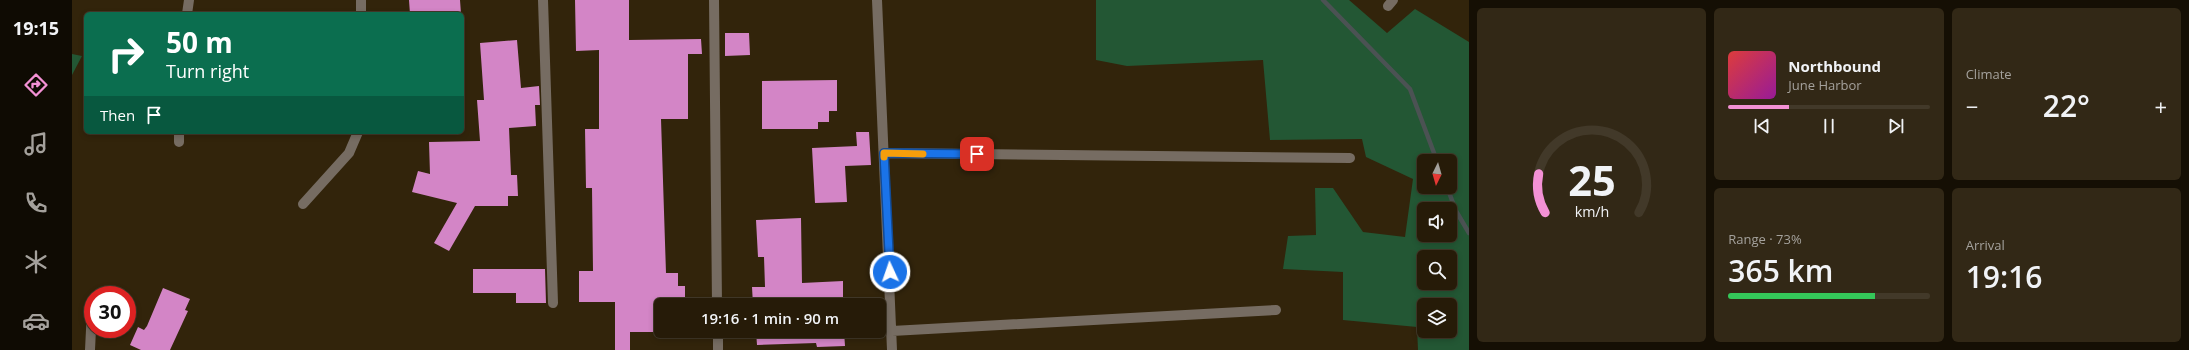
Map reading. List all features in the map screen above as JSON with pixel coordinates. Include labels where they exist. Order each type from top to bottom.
[{"type":"street","points":[[187,12],[189,0]]},
{"type":"street","points":[[361,0],[361,12]]},
{"type":"street","points":[[542,0],[553,303]]},
{"type":"street","points":[[714,0],[717,298]]},
{"type":"street","points":[[877,0],[892,350]]},
{"type":"street","points":[[303,204],[348,153],[357,134]]},
{"type":"street","points":[[884,153],[1350,158]]},
{"type":"street","points":[[892,331],[1276,310]]},
{"type":"street","points":[[90,350],[91,338]]},
{"type":"street","points":[[718,338],[718,350]]},
{"type":"green space","points":[[1096,0],[1349,0],[1387,33],[1415,9],[1469,42],[1469,350],[1418,350],[1417,338],[1457,338],[1457,298],[1417,298],[1417,327],[1343,320],[1343,272],[1283,269],[1288,236],[1316,235],[1315,188],[1333,188],[1363,232],[1405,237],[1413,179],[1366,157],[1362,139],[1270,140],[1263,60],[1127,66],[1096,60]]},
{"type":"green space","points":[[72,54],[82,56],[72,75]]},
{"type":"building","points":[[409,0],[460,0],[461,12],[410,12]]},
{"type":"building","points":[[575,0],[629,0],[629,40],[701,39],[702,54],[688,54],[688,119],[661,119],[666,273],[678,273],[678,286],[685,286],[685,298],[654,298],[654,332],[630,332],[630,350],[615,350],[615,302],[579,302],[579,271],[593,271],[592,188],[586,188],[585,129],[599,129],[599,50],[576,51]]},
{"type":"building","points":[[725,33],[749,33],[750,55],[725,56]]},
{"type":"building","points":[[517,40],[521,88],[539,86],[540,105],[535,105],[536,126],[509,128],[511,175],[517,175],[518,196],[508,196],[508,206],[475,206],[449,251],[434,243],[457,203],[412,192],[418,171],[430,174],[429,142],[480,141],[477,100],[484,100],[480,43]]},
{"type":"building","points":[[837,80],[837,111],[829,111],[829,122],[818,122],[818,129],[762,129],[762,81]]},
{"type":"building","points":[[856,132],[869,132],[871,165],[845,166],[847,202],[815,203],[812,148],[857,146]]},
{"type":"building","points":[[801,218],[802,283],[843,281],[843,298],[753,298],[752,287],[765,287],[764,257],[758,257],[756,220]]},
{"type":"building","points":[[473,269],[545,269],[546,303],[516,303],[516,293],[473,293]]},
{"type":"building","points":[[163,288],[190,299],[185,310],[188,311],[170,350],[141,350],[130,345],[133,338],[136,338],[138,327],[144,330]]},
{"type":"building","points":[[756,338],[844,338],[845,346],[817,347],[816,343],[757,345]]},
{"type":"waterway","points":[[1323,0],[1410,89],[1434,154]]},
{"type":"waterway","points":[[1450,194],[1456,211],[1469,233]]},
{"type":"slow traffic","points":[[884,157],[884,153],[923,154]]},
{"type":"route","points":[[890,272],[884,153],[977,154]]}]
